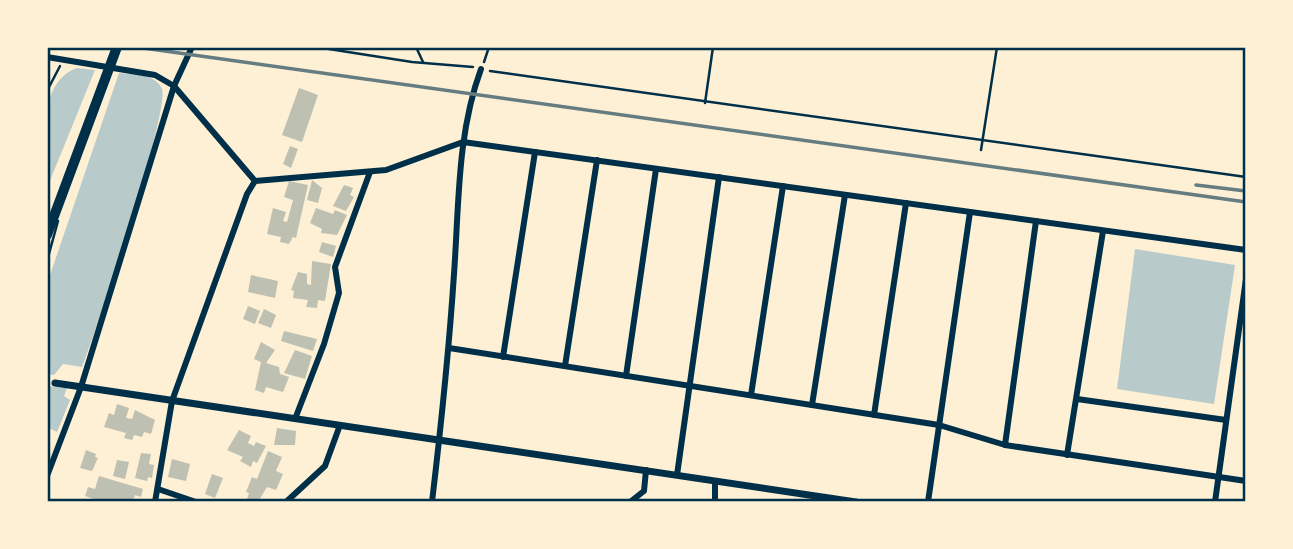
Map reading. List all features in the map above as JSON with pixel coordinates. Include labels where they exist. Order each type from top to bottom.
[{"type":"highway","points":[[47,235],[117,47]]},
{"type":"street","points":[[47,475],[81,387],[174,86],[191,47]]},
{"type":"street","points":[[47,57],[155,75],[174,86],[254,181]]},
{"type":"street","points":[[432,502],[449,348],[463,142],[468,104],[481,69]]},
{"type":"street","points":[[254,181],[386,170],[463,142],[1246,250]]},
{"type":"street","points":[[503,356],[535,152]]},
{"type":"street","points":[[565,366],[597,160]]},
{"type":"street","points":[[626,376],[656,169]]},
{"type":"street","points":[[295,419],[324,344],[339,293],[335,267],[370,172]]},
{"type":"street","points":[[677,475],[719,177]]},
{"type":"street","points":[[155,502],[172,401],[254,181]]},
{"type":"street","points":[[751,396],[783,186]]},
{"type":"street","points":[[812,405],[845,195]]},
{"type":"street","points":[[874,415],[906,203]]},
{"type":"street","points":[[928,502],[970,212]]},
{"type":"street","points":[[1005,445],[1037,221]]},
{"type":"street","points":[[1067,455],[1103,231]]},
{"type":"street","points":[[1214,502],[1246,279]]},
{"type":"street","points":[[449,348],[940,425],[1005,445],[1246,481]]},
{"type":"street","points":[[55,383],[856,502]]},
{"type":"street","points":[[1077,399],[1226,420]]},
{"type":"street","points":[[286,502],[325,466],[340,425]]},
{"type":"street","points":[[630,502],[644,491],[646,470]]},
{"type":"street","points":[[715,502],[716,481]]},
{"type":"street","points":[[158,489],[195,502]]},
{"type":"lane","points":[[47,261],[65,187]]},
{"type":"path","points":[[316,47],[481,69],[705,104],[984,138],[1246,177]]},
{"type":"path","points":[[416,47],[424,62]]},
{"type":"path","points":[[481,69],[489,47]]},
{"type":"path","points":[[705,104],[713,47]]},
{"type":"path","points":[[981,149],[997,47]]},
{"type":"path","points":[[47,91],[64,59]]},
{"type":"shaded area","points":[[77,68],[95,70],[47,188],[45,138],[49,103],[54,88],[63,76]]},
{"type":"shaded area","points":[[119,73],[149,77],[162,89],[155,137],[130,224],[82,367],[63,364],[54,375],[47,374],[47,284]]},
{"type":"shaded area","points":[[1135,249],[1235,265],[1214,404],[1117,389]]},
{"type":"shaded area","points":[[47,386],[67,388],[64,396],[70,400],[57,432],[47,427]]},
{"type":"building","points":[[299,88],[318,95],[302,142],[282,135]]},
{"type":"building","points":[[290,146],[298,149],[291,168],[283,164]]},
{"type":"building","points":[[312,180],[322,188],[318,203],[307,200]]},
{"type":"building","points":[[289,181],[308,185],[296,238],[293,237],[289,244],[280,242],[281,237],[267,234],[273,208],[286,212],[283,221],[287,222],[293,200],[284,197]]},
{"type":"building","points":[[344,185],[353,188],[350,195],[354,197],[346,211],[333,206]]},
{"type":"building","points":[[316,208],[333,214],[335,210],[347,215],[337,235],[321,233],[322,229],[310,223]]},
{"type":"building","points":[[322,242],[336,246],[333,257],[319,252]]},
{"type":"building","points":[[312,261],[331,264],[325,301],[318,300],[317,308],[306,307],[308,300],[293,298],[294,291],[291,290],[298,272],[307,274],[307,284],[311,285]]},
{"type":"building","points":[[251,275],[278,281],[275,298],[248,292]]},
{"type":"building","points":[[248,306],[260,311],[255,324],[243,319]]},
{"type":"building","points":[[264,309],[276,315],[271,328],[258,323]]},
{"type":"building","points":[[284,331],[317,339],[313,351],[281,341]]},
{"type":"building","points":[[261,342],[275,350],[266,363],[279,367],[280,374],[289,377],[283,392],[266,387],[264,393],[255,390],[261,362],[254,359]]},
{"type":"building","points":[[295,350],[312,356],[305,379],[284,373]]},
{"type":"building","points":[[117,404],[129,408],[126,418],[132,419],[135,410],[155,420],[151,434],[144,432],[142,437],[134,435],[132,440],[124,438],[126,433],[104,427],[109,413],[114,415]]},
{"type":"building","points":[[277,428],[296,431],[295,445],[274,445]]},
{"type":"building","points":[[239,430],[251,436],[248,443],[254,446],[256,442],[266,446],[257,463],[253,461],[251,467],[240,461],[243,457],[227,450]]},
{"type":"building","points":[[86,450],[96,454],[95,457],[98,458],[92,471],[80,468]]},
{"type":"building","points":[[268,451],[282,457],[276,471],[283,474],[276,490],[267,487],[258,502],[246,502],[249,493],[246,492],[252,477],[257,479]]},
{"type":"building","points":[[141,453],[151,454],[149,464],[154,465],[152,478],[148,477],[147,481],[135,478]]},
{"type":"building","points":[[172,459],[190,464],[186,481],[168,477]]},
{"type":"building","points":[[117,460],[129,462],[125,479],[113,476]]},
{"type":"building","points":[[212,474],[223,478],[215,498],[205,494]]},
{"type":"building","points":[[99,476],[143,489],[141,497],[135,495],[133,502],[103,502],[85,496],[88,487],[95,489]]},
{"type":"railway","points":[[136,47],[1246,202]]},
{"type":"railway","points":[[1196,185],[1246,191]]}]
